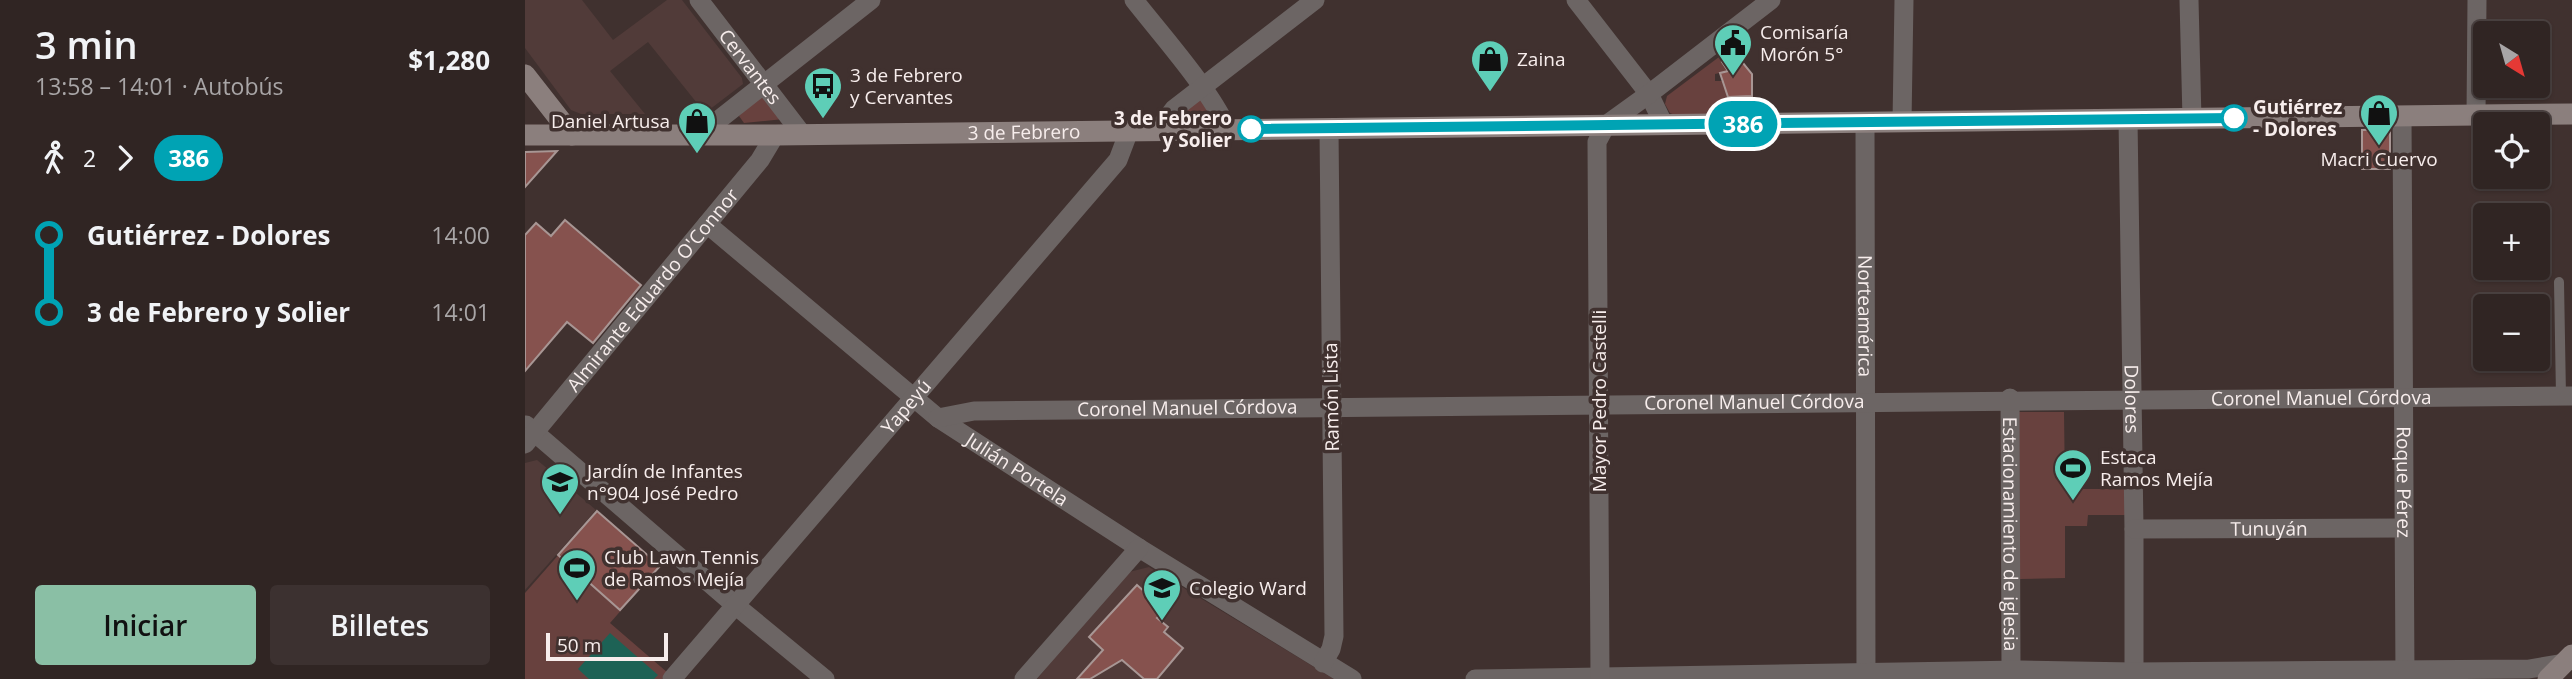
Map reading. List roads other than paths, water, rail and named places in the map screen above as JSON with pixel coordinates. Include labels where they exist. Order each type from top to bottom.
[{"type":"main road","points":[[525,75],[572,135]]},
{"type":"main road","name":"3 de Febrero","points":[[2550,114],[2572,114]]},
{"type":"main road","name":"3 de Febrero","points":[[525,135],[775,135],[2473,115]]},
{"type":"main road","points":[[2547,679],[2568,659]]},
{"type":"street","name":"Cervantes","points":[[699,0],[802,134]]},
{"type":"street","points":[[708,135],[721,118],[871,0]]},
{"type":"street","points":[[1134,0],[1202,88],[1228,130]]},
{"type":"street","points":[[1158,130],[1174,109],[1315,0]]},
{"type":"street","points":[[1576,0],[1649,94],[1664,124]]},
{"type":"street","points":[[1606,125],[1771,0]]},
{"type":"street","points":[[1902,122],[1904,0]]},
{"type":"street","points":[[2189,0],[2192,118]]},
{"type":"street","points":[[2476,112],[2477,0]]},
{"type":"street","name":"Roque Pérez","points":[[2402,116],[2405,674]]},
{"type":"street","name":"Dolores","points":[[2128,119],[2134,675]]},
{"type":"street","name":"Norteamérica","points":[[1865,122],[1866,676]]},
{"type":"street","name":"Mayor Pedro Castelli","points":[[1600,678],[1597,142],[1606,125]]},
{"type":"street","name":"Ramón Lista","points":[[1323,663],[1331,649],[1334,636],[1329,128]]},
{"type":"street","name":"Yapeyú","points":[[673,679],[1118,160],[1129,131]]},
{"type":"street","name":"Almirante Eduardo O'Connor","points":[[528,434],[707,225],[760,160],[775,135]]},
{"type":"street","name":"Julián Portela","points":[[707,225],[938,418],[1139,548],[1352,679]]},
{"type":"street","name":"Coronel Manuel Córdova","points":[[938,418],[974,411],[1331,405],[2566,396]]},
{"type":"street","name":"Estacionamiento de iglesia","points":[[2010,398],[2011,670]]},
{"type":"street","points":[[528,434],[825,679]]},
{"type":"street","name":"Tunuyán","points":[[2134,529],[2403,528]]},
{"type":"street","points":[[1024,679],[1139,548]]},
{"type":"street","points":[[1475,679],[1866,676],[2011,670],[2134,675],[2405,674],[2529,669],[2568,659]]},
{"type":"lane","points":[[2559,282],[2566,396]]},
{"type":"place","name":"Comisaría Morón 5°","points":[[1733,77]]},
{"type":"place","name":"Zaina","points":[[1490,93]]},
{"type":"place","name":"Gutiérrez - Dolores","points":[[2234,118]]},
{"type":"place","name":"3 de Febrero y Cervantes","points":[[823,120]]},
{"type":"place","name":"3 de Febrero y Solier","points":[[1251,129]]},
{"type":"place","name":"Macri Cuervo","points":[[2379,147]]},
{"type":"place","name":"Daniel Artusa","points":[[697,155]]},
{"type":"place","name":"Estaca Ramos Mejía","points":[[2073,502]]},
{"type":"place","name":"Jardín de Infantes n°904 José Pedro","points":[[560,516]]},
{"type":"place","name":"Club Lawn Tennis de Ramos Mejía","points":[[577,602]]},
{"type":"place","name":"Colegio Ward","points":[[1162,622]]}]
